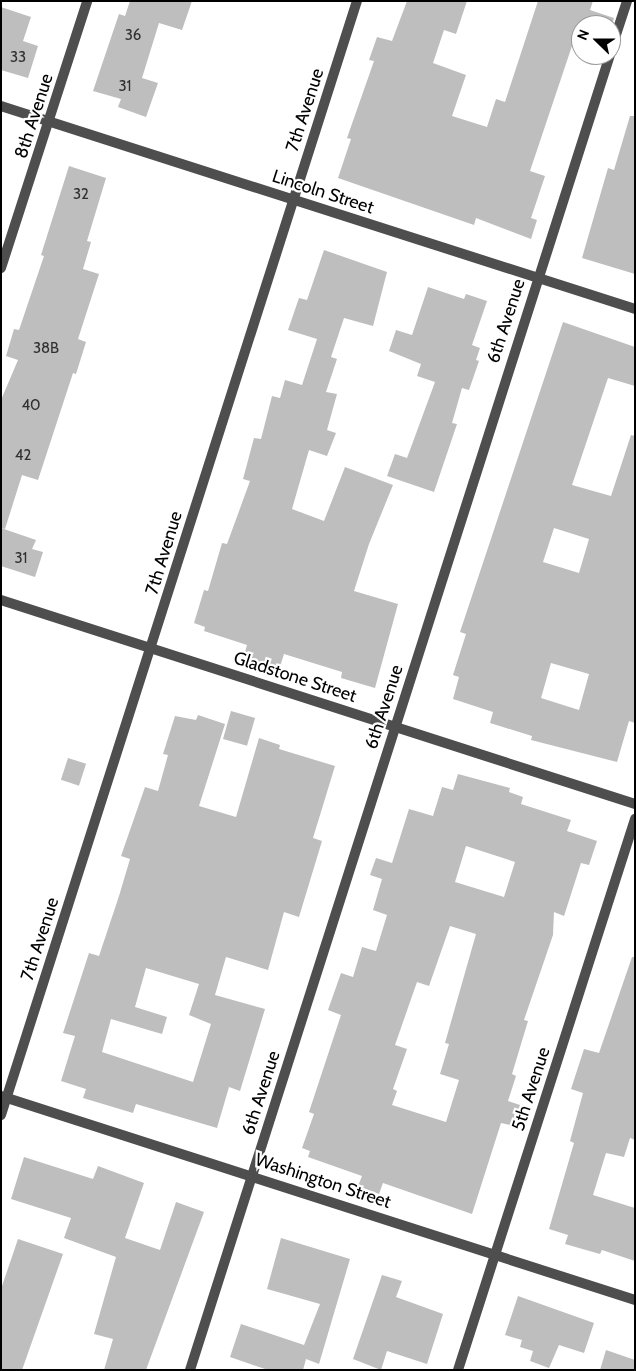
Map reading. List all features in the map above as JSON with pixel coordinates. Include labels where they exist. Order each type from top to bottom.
[{"type":"street","name":"8th Avenue","points":[[1,268],[88,1]]},
{"type":"street","name":"7th Avenue","points":[[1,1115],[4,1097],[151,647],[357,1]]},
{"type":"street","points":[[621,19],[627,1]]},
{"type":"street","name":"6th Avenue","points":[[190,1370],[537,277],[607,65]]},
{"type":"street","name":"Lincoln Street","points":[[1,106],[635,309]]},
{"type":"street","name":"Gladstone Street","points":[[1,600],[635,804]]},
{"type":"street","name":"5th Avenue","points":[[458,1370],[635,818]]},
{"type":"street","name":"Washington Street","points":[[4,1097],[252,1175],[635,1300]]},
{"type":"building","points":[[130,1],[192,1],[182,30],[159,23],[142,78],[158,83],[146,117],[118,107],[121,99],[93,91],[119,14],[125,16]]},
{"type":"building","points":[[407,1],[467,1],[456,34],[444,30],[433,63],[466,75],[452,116],[487,127],[496,99],[505,102],[538,1],[593,1],[590,10],[605,15],[571,15],[571,49],[530,171],[545,176],[531,218],[537,220],[531,239],[476,218],[474,225],[338,178],[351,139],[347,138],[374,61],[369,60],[377,37],[392,41]]},
{"type":"building","points":[[1,7],[31,17],[23,41],[38,46],[28,78],[1,70]]},
{"type":"building","points":[[630,116],[635,116],[635,274],[582,258],[608,168],[614,170]]},
{"type":"building","points":[[69,166],[106,178],[87,241],[91,242],[83,269],[99,274],[78,339],[86,342],[76,374],[73,373],[38,480],[22,475],[5,529],[1,528],[1,400],[18,360],[6,356],[14,329],[19,330],[44,256],[41,255]]},
{"type":"building","points":[[324,250],[387,272],[373,326],[344,318],[331,357],[337,359],[326,392],[337,394],[327,430],[336,433],[327,456],[309,450],[292,509],[324,521],[345,467],[393,485],[369,544],[354,591],[398,604],[375,688],[341,678],[342,672],[284,654],[279,670],[243,659],[247,645],[204,631],[205,627],[194,623],[204,590],[208,591],[222,543],[227,544],[250,481],[243,479],[254,438],[261,439],[272,396],[280,398],[285,380],[302,385],[317,339],[288,330],[299,298],[307,300]]},
{"type":"building","points":[[428,287],[464,299],[466,294],[487,301],[472,345],[480,348],[476,360],[479,361],[469,390],[462,388],[452,423],[457,424],[434,492],[387,476],[395,454],[407,458],[435,382],[417,376],[421,364],[389,351],[396,330],[412,335]]},
{"type":"building","points":[[563,322],[635,347],[635,386],[608,378],[572,485],[611,496],[631,435],[635,436],[635,723],[629,721],[617,762],[531,740],[532,736],[490,723],[493,712],[453,699],[459,677],[453,675],[466,634],[460,632]],"holes":[[[554,528],[589,539],[579,573],[543,562]],[[551,663],[589,674],[579,710],[541,698]]]},
{"type":"building","points":[[1,528],[36,540],[32,549],[43,552],[35,577],[1,566]]},
{"type":"building","points":[[231,711],[255,718],[247,746],[223,739]]},
{"type":"building","points":[[198,715],[225,724],[199,806],[236,817],[259,738],[280,745],[279,749],[335,766],[313,838],[322,841],[299,917],[284,912],[268,970],[226,957],[215,995],[265,1009],[240,1091],[229,1087],[217,1128],[136,1104],[133,1113],[83,1098],[86,1089],[61,1081],[75,1036],[63,1033],[89,953],[99,956],[119,896],[130,859],[121,856],[145,787],[158,791],[168,755],[163,754],[175,716],[196,720]],"holes":[[[146,968],[199,984],[189,1015],[211,1024],[193,1082],[102,1052],[111,1019],[162,1034],[167,1017],[135,1007]]]},
{"type":"building","points":[[68,758],[86,764],[79,786],[61,780]]},
{"type":"building","points":[[458,774],[510,788],[509,792],[523,797],[521,804],[571,820],[567,831],[597,841],[589,865],[581,863],[564,916],[554,912],[553,935],[524,1020],[528,1021],[512,1074],[516,1076],[508,1101],[520,1105],[514,1126],[501,1123],[472,1214],[383,1183],[379,1194],[358,1186],[362,1176],[308,1157],[310,1151],[302,1148],[314,1114],[309,1112],[341,1015],[328,1010],[341,973],[353,977],[362,947],[376,951],[387,915],[373,910],[382,879],[370,875],[376,858],[392,863],[409,809],[433,816],[442,787],[453,790]],"holes":[[[466,846],[515,862],[504,897],[455,882]],[[450,926],[476,934],[445,1043],[449,1044],[440,1074],[459,1080],[446,1122],[392,1105],[397,1091],[393,1089],[407,1049],[395,1045],[417,982],[429,986]]]},
{"type":"building","points":[[632,957],[635,957],[635,1140],[630,1138],[624,1157],[606,1153],[593,1195],[635,1208],[635,1261],[602,1250],[600,1254],[565,1244],[568,1235],[549,1229],[574,1143],[570,1141],[583,1093],[571,1089],[584,1049],[599,1053]]},
{"type":"building","points":[[24,1157],[93,1179],[98,1166],[144,1183],[125,1238],[160,1250],[176,1202],[204,1212],[146,1370],[104,1370],[113,1339],[94,1334],[116,1257],[64,1238],[71,1218],[11,1199]]},
{"type":"building","points":[[281,1238],[350,1259],[319,1364],[306,1359],[303,1370],[268,1370],[230,1357],[241,1324],[304,1345],[320,1304],[267,1289]]},
{"type":"building","points":[[18,1239],[63,1254],[22,1370],[1,1370],[1,1289]]},
{"type":"building","points":[[382,1275],[402,1281],[396,1297],[443,1314],[427,1364],[387,1351],[381,1370],[353,1359]]},
{"type":"building","points":[[518,1296],[594,1323],[584,1353],[559,1345],[549,1368],[530,1361],[533,1351],[520,1347],[522,1340],[505,1335]]},
{"type":"building","points":[[606,1350],[635,1360],[635,1370],[600,1370]]}]
